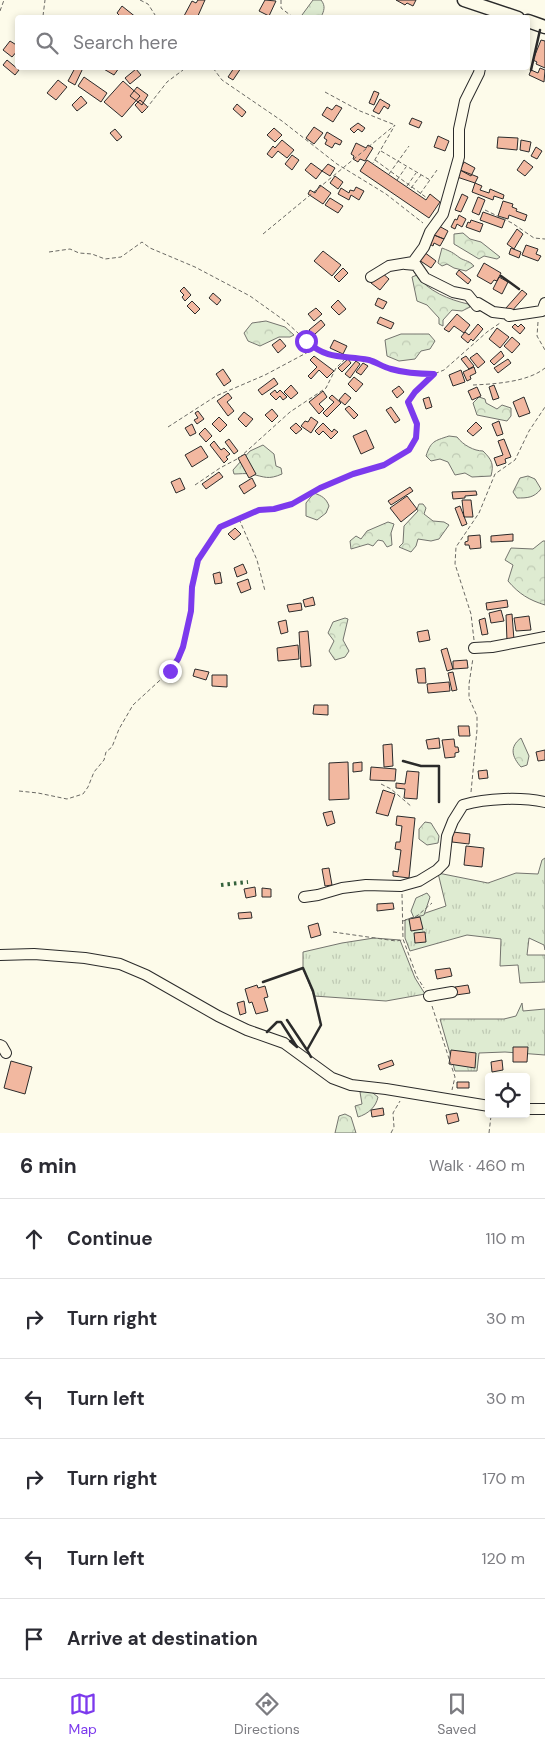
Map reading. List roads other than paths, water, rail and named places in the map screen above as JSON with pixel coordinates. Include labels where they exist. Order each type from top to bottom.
[{"type":"main road","points":[[464,0],[488,13]]},
{"type":"main road","points":[[530,22],[545,27]]},
{"type":"street","points":[[371,277],[389,266],[413,262],[443,214],[459,156],[459,130],[465,101],[480,70]]},
{"type":"street","points":[[405,264],[416,265],[425,278],[433,283],[453,292],[468,295],[477,306],[478,303],[493,312],[510,314],[508,316],[543,307]]},
{"type":"street","points":[[474,648],[492,647],[545,637]]},
{"type":"street","points":[[304,897],[342,888],[366,885],[401,886],[419,881],[438,870],[444,863],[447,836],[453,821],[463,805],[473,802],[528,799],[545,802]]},
{"type":"street","points":[[0,955],[34,954],[85,958],[120,964],[146,975],[218,1016],[284,1043],[332,1078],[351,1085],[485,1105]]},
{"type":"street","points":[[429,996],[452,992]]},
{"type":"street","points":[[530,1109],[545,1109]]}]
